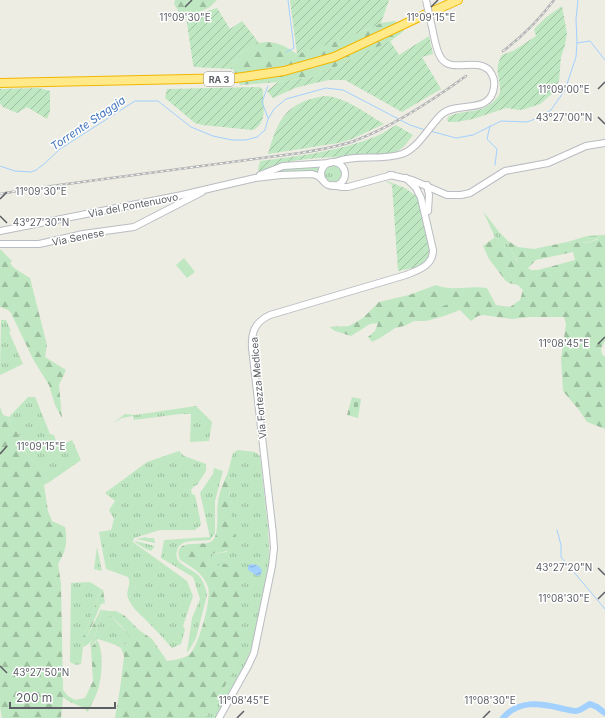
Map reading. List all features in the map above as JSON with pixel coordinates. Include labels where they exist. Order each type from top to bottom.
[{"type":"highway","name":"RA 3","points":[[0,82],[236,78],[284,71],[334,57],[449,0]]},
{"type":"highway","name":"RA 3","points":[[0,79],[235,75],[283,68],[332,53],[428,11],[458,0]]},
{"type":"main road","points":[[254,178],[284,166],[400,155],[407,152],[419,141],[438,118],[446,111],[454,108],[476,106],[484,103],[494,90],[495,84],[493,77],[486,68],[477,64],[458,66],[451,65],[442,59],[438,51],[426,0]]},
{"type":"main road","points":[[492,179],[510,173],[554,165],[588,149],[605,144]]},
{"type":"main road","points":[[409,177],[446,195],[456,196],[468,194],[498,174],[507,170],[548,163],[586,146],[605,144]]},
{"type":"main road","points":[[332,186],[342,182],[344,172],[350,163],[357,159]]},
{"type":"main road","points":[[324,181],[322,170],[326,164],[332,162],[339,163],[344,172],[352,181],[362,182]]},
{"type":"main road","points":[[218,186],[254,178],[286,174],[312,174],[318,176],[332,186],[345,187],[390,175],[409,177],[449,192],[475,190]]},
{"type":"main road","points":[[409,177],[421,198],[432,244],[433,256]]},
{"type":"main road","name":"Via del Pontenuovo","points":[[0,231],[186,194],[218,186]]},
{"type":"main road","name":"Via Senese","points":[[0,244],[39,244],[82,234],[134,227],[198,194],[218,186]]},
{"type":"main road","points":[[427,187],[429,197],[428,208],[434,247],[433,256]]},
{"type":"main road","points":[[429,197],[438,191]]},
{"type":"main road","points":[[183,202],[188,197],[186,194]]},
{"type":"main road","name":"Via Fortezza Medicea","points":[[219,718],[254,653],[273,560],[274,537],[253,351],[252,338],[255,327],[264,318],[275,313],[417,270],[427,265],[433,256]]},
{"type":"green space","points":[[175,0],[217,0],[210,7],[188,17],[180,14],[174,4]]},
{"type":"green space","points":[[290,0],[389,0],[381,23],[329,44],[297,54]]},
{"type":"green space","points":[[562,6],[567,33],[561,57],[559,81],[552,94],[540,104],[525,109],[520,110],[506,108],[473,119],[449,122],[447,120],[448,117],[454,114],[484,108],[496,99],[500,91],[498,64],[502,55],[513,51],[536,36],[534,29],[545,18]]},
{"type":"green space","points":[[217,8],[230,29],[242,21],[259,43],[247,49],[240,56],[234,63],[232,67],[233,69],[194,67],[186,17]]},
{"type":"green space","points":[[395,21],[404,31],[388,43],[314,77],[240,85],[232,67],[243,52],[256,44],[263,42],[277,43],[297,54],[366,30],[381,23]]},
{"type":"green space","points":[[429,36],[433,54],[422,57],[441,89],[402,112],[345,80],[329,80],[295,88],[273,98],[267,91],[278,82],[314,77],[390,41],[399,55]]},
{"type":"green space","points":[[260,87],[263,90],[264,113],[261,123],[253,130],[195,123],[165,98],[167,89]]},
{"type":"green space","points":[[39,88],[50,91],[50,111],[47,119],[27,107],[17,113],[3,107],[0,103],[0,89]]},
{"type":"green space","points":[[324,96],[347,102],[384,124],[352,139],[338,143],[268,154],[280,122],[286,114],[292,108],[301,103]]},
{"type":"green space","points":[[396,125],[413,135],[402,148],[394,153],[377,156],[312,158],[285,163],[262,173],[258,170],[260,161],[316,153],[345,147],[375,137]]},
{"type":"green space","points":[[322,165],[318,172],[270,174],[282,169]]},
{"type":"green space","points":[[333,165],[339,168],[342,174],[339,180],[333,183],[327,180],[324,174],[327,168]]},
{"type":"green space","points":[[384,180],[405,188],[416,196],[418,200],[431,251],[429,258],[421,265],[398,271],[392,185]]},
{"type":"green space","points":[[483,211],[508,241],[518,263],[506,256],[505,248],[495,237]]},
{"type":"green space","points":[[602,235],[589,242],[567,242],[587,236]]},
{"type":"green space","points":[[602,235],[605,235],[605,341],[601,349],[602,354],[605,357],[605,429],[587,422],[563,391],[561,359],[566,324],[564,317],[530,317],[512,319],[483,315],[478,316],[471,321],[460,310],[426,321],[414,321],[404,326],[395,328],[372,342],[368,337],[375,331],[378,323],[370,324],[351,336],[335,331],[329,327],[349,326],[363,318],[379,302],[409,295],[436,285],[448,288],[487,288],[496,305],[510,307],[520,300],[523,290],[518,285],[509,283],[505,280],[489,259],[483,246],[495,237],[505,248],[506,256],[518,262],[509,246],[508,241],[518,247],[534,249],[567,242],[587,243],[596,240]],"holes":[[[573,252],[575,260],[538,270],[531,270],[528,268],[536,260]]]},
{"type":"green space","points":[[0,249],[12,261],[10,263],[14,268],[30,278],[47,345],[45,357],[66,370],[59,385],[62,418],[55,405],[49,385],[34,361],[11,313],[0,307]]},
{"type":"green space","points":[[184,258],[195,272],[187,278],[176,265]]},
{"type":"green space","points":[[449,294],[453,302],[436,309],[432,301]]},
{"type":"green space","points":[[1,320],[6,320],[11,331],[9,332],[23,364],[0,375]]},
{"type":"green space","points":[[28,397],[35,397],[50,434],[54,435],[58,447],[72,440],[81,460],[49,482],[38,465],[27,455],[20,436],[10,424],[9,417]]},
{"type":"green space","points":[[352,397],[361,399],[358,418],[347,415]]},
{"type":"green space","points":[[196,406],[212,422],[209,441],[190,442],[191,414],[134,420],[133,416],[122,418],[112,424],[125,414],[135,415]]},
{"type":"green space","points":[[0,407],[3,415],[9,417],[10,424],[20,436],[27,455],[38,465],[49,482],[44,485],[48,511],[52,521],[65,527],[66,546],[58,564],[61,584],[63,690],[68,696],[75,700],[85,698],[93,681],[91,648],[97,640],[101,650],[101,678],[97,692],[88,712],[82,707],[66,700],[63,697],[61,718],[2,718],[0,707]]},
{"type":"green space","points":[[238,450],[255,452],[260,456],[268,528],[270,566],[253,645],[241,673],[216,718],[205,718],[223,690],[235,666],[219,566],[211,562],[211,554],[227,552],[230,510],[234,506],[230,499],[228,472],[233,453]]},
{"type":"green space","points":[[179,451],[184,456],[206,464],[206,471],[197,485],[191,490],[192,494],[195,495],[201,524],[200,526],[195,530],[160,530],[134,538],[133,542],[187,581],[193,596],[183,626],[185,630],[181,644],[172,648],[132,605],[127,595],[129,582],[128,577],[106,569],[99,532],[111,530],[114,519],[109,510],[115,501],[105,493],[147,462]]},
{"type":"green space","points":[[214,468],[223,471],[215,501],[215,533],[210,540],[185,542],[180,545],[176,555],[177,559],[183,565],[198,575],[205,587],[207,595],[196,638],[187,652],[192,618],[200,599],[193,577],[161,558],[164,540],[210,537],[200,493],[213,474]]},
{"type":"green space","points":[[228,472],[230,499],[234,506],[230,510],[236,542],[234,546],[228,550],[211,554],[211,562],[219,566],[221,563],[236,566],[239,572],[242,634],[239,652],[232,672],[222,692],[205,718],[115,718],[124,656],[121,648],[116,645],[131,644],[129,636],[108,611],[116,611],[125,616],[139,630],[152,639],[167,661],[176,660],[190,654],[194,649],[201,632],[209,593],[206,582],[200,574],[180,560],[178,553],[180,548],[184,545],[208,543],[214,538],[217,528],[217,506]]},
{"type":"green space","points":[[146,537],[154,538],[155,543],[136,539]]},
{"type":"green space","points":[[135,541],[155,546],[151,551]]},
{"type":"green space","points":[[97,547],[102,571],[94,569]]},
{"type":"green space","points":[[90,582],[101,589],[81,641],[83,647],[81,664],[76,665],[70,662],[71,583]]},
{"type":"green space","points":[[101,589],[103,590],[105,603],[101,604],[86,639],[101,609],[96,632],[88,645],[83,647],[81,641]]},
{"type":"green space","points":[[102,610],[108,611],[109,614],[129,635],[132,644],[116,645],[98,639],[94,642],[91,648],[90,644],[96,633]]},
{"type":"water","points":[[251,564],[260,567],[262,572],[260,575],[257,576],[248,570],[248,566]]},
{"type":"waterway","points":[[286,52],[294,48],[288,0]]},
{"type":"waterway","name":"Torrente Staggia","points":[[430,131],[456,138],[473,135],[501,121],[527,122],[538,118],[551,110],[565,90],[576,57],[576,19],[578,0]]},
{"type":"waterway","points":[[577,43],[590,41],[605,60]]},
{"type":"waterway","points":[[268,86],[262,102],[268,118]]},
{"type":"waterway","name":"Torrente Staggia","points":[[0,166],[15,171],[31,172],[36,170],[60,149],[135,101],[158,101],[191,127],[213,136],[232,140],[246,140],[257,137],[265,130],[268,119],[274,109],[286,99],[326,88],[343,90],[410,125],[425,130]]},
{"type":"waterway","points":[[490,126],[487,139],[497,149],[495,165]]},
{"type":"waterway","points":[[557,530],[561,545],[561,557],[605,609]]},
{"type":"waterway","points":[[503,718],[515,708],[530,704],[545,705],[576,711],[590,704],[605,713]]},
{"type":"railway","points":[[503,51],[517,40],[543,14],[554,0]]},
{"type":"railway","points":[[0,194],[300,153],[341,145],[354,141],[397,121],[466,76]]}]
